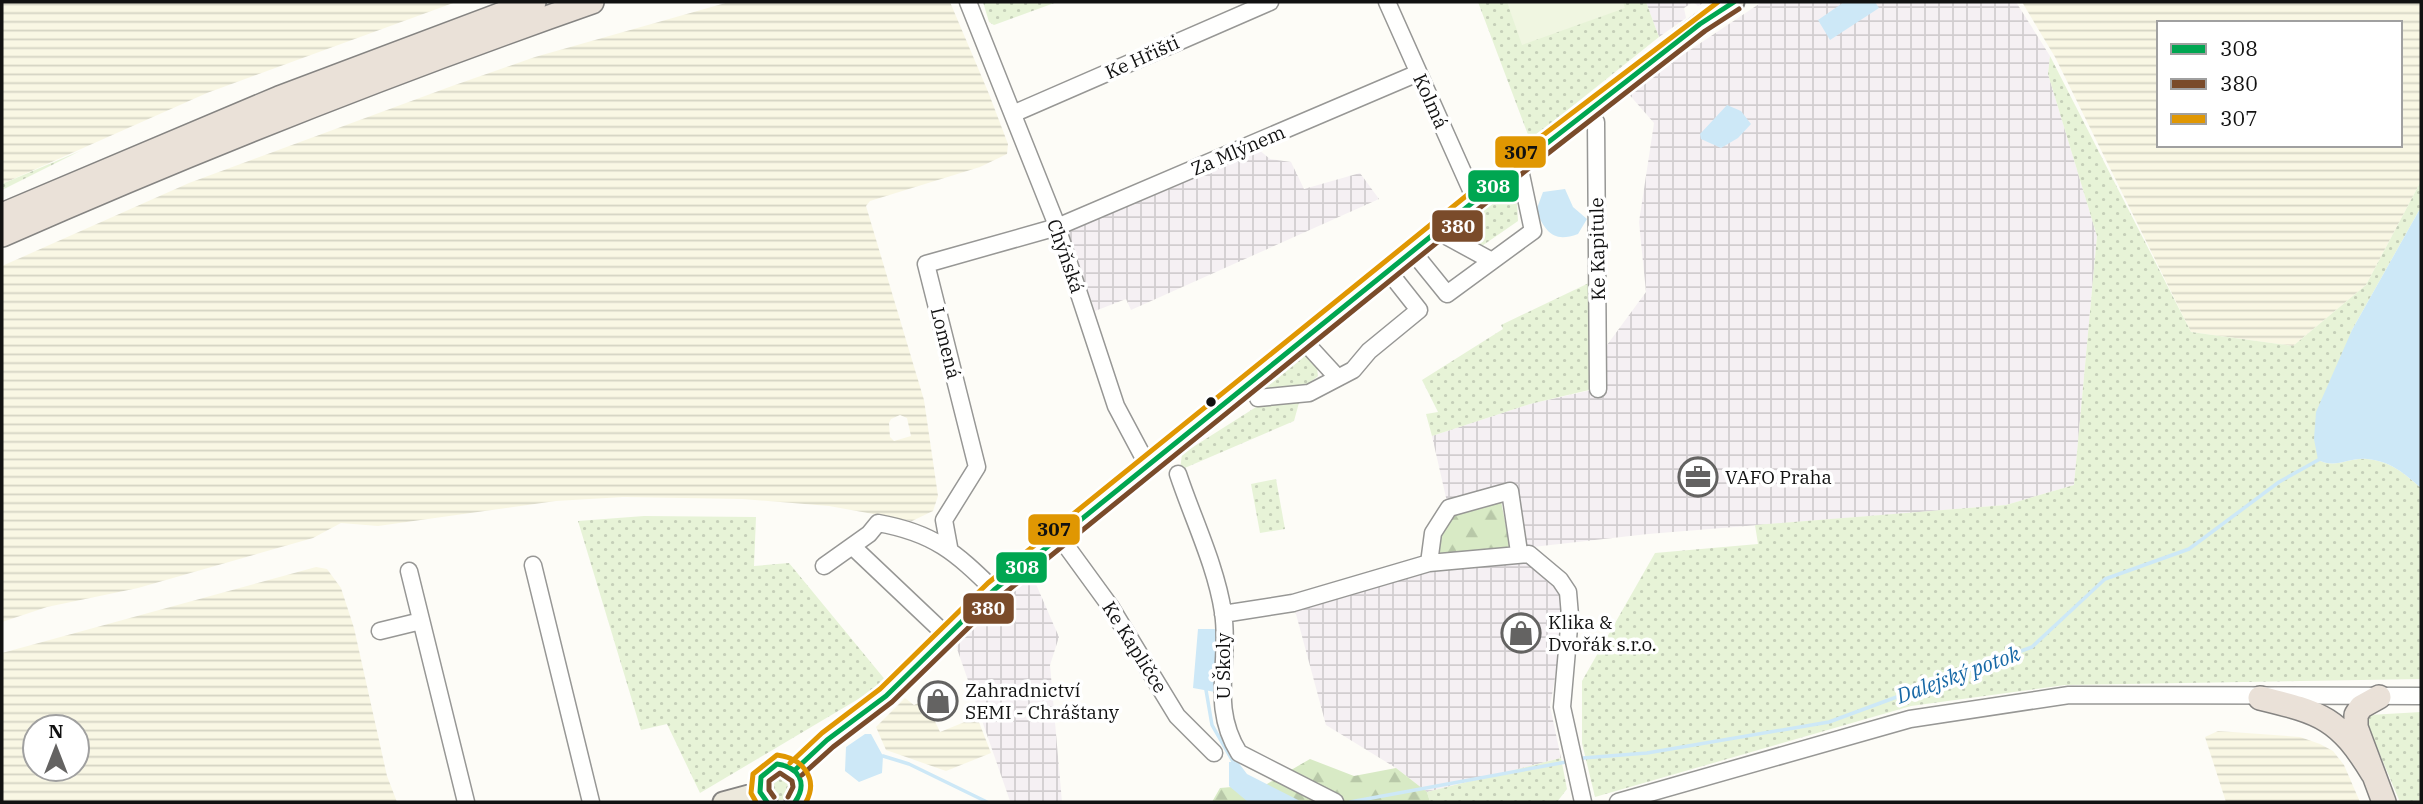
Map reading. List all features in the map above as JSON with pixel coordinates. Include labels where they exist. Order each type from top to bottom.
[{"type":"highway","points":[[2,215],[279,98],[534,2]]},
{"type":"highway","points":[[2,235],[286,116],[486,39],[592,2]]},
{"type":"highway","points":[[2379,697],[2361,707],[2356,719],[2384,802]]},
{"type":"highway","points":[[2260,698],[2301,708],[2328,719],[2352,740],[2374,774]]},
{"type":"main road","points":[[796,769],[827,740],[886,696],[994,590],[1059,536],[1587,111],[1700,24],[1734,2]]},
{"type":"main road","points":[[723,802],[764,797],[761,777],[771,766],[785,764],[796,769],[803,784],[801,801]]},
{"type":"street","name":"Chýňská","points":[[968,2],[1015,113],[1057,227],[1116,406],[1148,466]]},
{"type":"street","name":"Ke Hřišti","points":[[1015,113],[1270,2]]},
{"type":"street","name":"Kolmá","points":[[1387,2],[1475,200]]},
{"type":"street","name":"Za Mlýnem","points":[[1057,227],[1418,73]]},
{"type":"street","name":"Ke Kapitule","points":[[1587,111],[1596,122],[1598,388]]},
{"type":"street","points":[[1413,252],[1447,294],[1533,231],[1519,165]]},
{"type":"street","name":"Lomená","points":[[949,547],[944,520],[977,467],[926,264],[1057,227]]},
{"type":"street","points":[[1437,231],[1492,261]]},
{"type":"street","points":[[1252,383],[1258,398],[1309,393],[1353,370],[1369,351],[1419,310],[1389,272]]},
{"type":"street","points":[[1303,340],[1337,377]]},
{"type":"street","name":"U Školy","points":[[1178,474],[1223,614],[1221,702],[1231,740],[1239,753],[1335,802]]},
{"type":"street","points":[[1429,562],[1433,533],[1449,508],[1510,491],[1519,552]]},
{"type":"street","points":[[824,566],[878,523],[921,534],[949,547],[994,590]]},
{"type":"street","name":"Ke Kapličce","points":[[1059,536],[1110,606],[1177,716],[1214,753]]},
{"type":"street","points":[[852,546],[947,636]]},
{"type":"street","points":[[1223,614],[1293,603],[1429,562],[1519,552],[1533,557],[1560,580],[1568,592],[1570,617],[1562,707],[1583,802]]},
{"type":"street","points":[[533,565],[591,802]]},
{"type":"street","points":[[408,571],[466,802]]},
{"type":"street","points":[[380,631],[421,621]]},
{"type":"street","points":[[1618,802],[1910,719],[2069,695],[2260,698],[2421,696]]},
{"type":"shaded area","points":[[2,2],[456,2],[207,93],[2,184]]},
{"type":"shaded area","points":[[729,2],[950,2],[1008,144],[1007,154],[980,167],[870,201],[866,206],[924,400],[938,496],[933,511],[912,521],[829,506],[742,499],[623,497],[556,501],[378,526],[341,523],[313,538],[138,588],[47,607],[2,622],[2,266],[189,183],[535,57]],"holes":[[[900,415],[907,418],[911,436],[894,441],[890,437],[891,419]]]},
{"type":"shaded area","points":[[1646,2],[1693,2],[1684,8],[1686,18],[1659,37]]},
{"type":"shaded area","points":[[1762,2],[2016,2],[2050,56],[2048,74],[2097,236],[2074,485],[2006,505],[1648,534],[1524,548],[1514,485],[1447,502],[1432,436],[1530,404],[1605,387],[1607,345],[1646,292],[1639,222],[1654,123],[1627,92]]},
{"type":"shaded area","points":[[2022,2],[2421,2],[2421,181],[2366,285],[2293,346],[2191,332],[2055,57]]},
{"type":"shaded area","points":[[1258,149],[1270,159],[1291,162],[1304,189],[1360,173],[1379,199],[1131,310],[1126,299],[1095,311],[1067,232]]},
{"type":"shaded area","points":[[1521,557],[1559,584],[1564,627],[1550,706],[1561,758],[1427,792],[1396,768],[1326,725],[1293,603],[1429,563]]},
{"type":"shaded area","points":[[316,567],[327,569],[341,588],[354,628],[387,776],[397,802],[2,802],[2,653]]},
{"type":"shaded area","points":[[1032,575],[1059,637],[1050,665],[1062,802],[1010,801],[955,643]]},
{"type":"shaded area","points":[[905,698],[914,705],[925,700],[940,732],[977,717],[991,753],[946,771],[886,750],[876,727]]},
{"type":"shaded area","points":[[2218,731],[2300,737],[2320,744],[2333,751],[2344,765],[2360,802],[2226,802],[2205,737]]},
{"type":"green space","points":[[983,2],[1057,2],[994,25],[989,22]]},
{"type":"green space","points":[[1478,2],[1646,2],[1659,37],[1530,140]]},
{"type":"green space","points":[[1507,2],[1623,2],[1625,8],[1522,45]]},
{"type":"green space","points":[[2050,56],[2191,332],[2293,346],[2366,285],[2421,181],[2421,207],[2352,330],[2318,460],[2331,463],[2360,459],[2383,462],[2409,477],[2421,488],[2421,679],[2065,685],[1911,706],[1595,797],[1582,743],[1582,681],[1655,553],[1758,544],[1755,525],[2006,505],[2074,485],[2097,236],[2048,74]]},
{"type":"green space","points":[[80,151],[2,190],[2,184]]},
{"type":"green space","points":[[1507,183],[1516,186],[1518,221],[1479,248],[1450,233]]},
{"type":"green space","points":[[1591,282],[1592,379],[1589,390],[1530,404],[1432,436],[1426,414],[1438,412],[1422,380],[1503,329],[1501,325]]},
{"type":"green space","points":[[1305,349],[1316,361],[1318,376],[1303,388],[1269,395],[1259,386]]},
{"type":"green space","points":[[1300,399],[1294,421],[1180,470],[1182,454],[1264,402]]},
{"type":"green space","points":[[1276,479],[1285,529],[1260,533],[1251,484]]},
{"type":"green space","points":[[1501,501],[1510,547],[1434,555],[1449,515]]},
{"type":"green space","points":[[644,516],[756,517],[754,566],[789,563],[887,682],[700,793],[667,724],[641,730],[578,521]]},
{"type":"green space","points":[[2421,712],[2421,802],[2400,802],[2368,726],[2369,715]]},
{"type":"green space","points":[[1561,758],[1567,789],[1557,802],[1430,802],[1427,792]]},
{"type":"green space","points":[[1310,759],[1354,776],[1396,768],[1427,792],[1430,802],[1212,802],[1220,788],[1267,784]]},
{"type":"green space","points":[[781,774],[790,778],[794,787],[790,796],[781,800],[772,796],[768,787],[772,778]]},
{"type":"water","points":[[1844,2],[1875,2],[1879,8],[1830,40],[1818,20]]},
{"type":"water","points":[[1727,105],[1741,111],[1751,124],[1738,138],[1721,148],[1701,139],[1700,134]]},
{"type":"water","points":[[1565,189],[1573,207],[1587,219],[1578,234],[1562,237],[1547,230],[1536,211],[1543,192]]},
{"type":"water","points":[[2421,207],[2421,488],[2409,477],[2383,462],[2360,459],[2331,463],[2318,460],[2314,439],[2316,412],[2352,330]]},
{"type":"water","points":[[1198,629],[1217,629],[1215,692],[1193,688]]},
{"type":"water","points":[[865,734],[871,734],[883,756],[882,773],[859,782],[845,771],[846,747]]},
{"type":"water","points":[[1229,762],[1238,762],[1247,774],[1302,802],[1248,802],[1229,786]]},
{"type":"waterway","name":"Dalejský potok","points":[[1583,758],[1647,753],[1829,722],[2032,647],[2105,579],[2189,549],[2279,482],[2320,459]]},
{"type":"waterway","points":[[1206,690],[1212,725],[1235,765]]},
{"type":"waterway","name":"Dalejský potok","points":[[883,756],[909,764],[987,802]]},
{"type":"waterway","name":"Dalejský potok","points":[[1350,802],[1566,762]]},
{"type":"transit line","name":"307","points":[[790,763],[822,733],[880,689],[988,583],[1513,158],[1718,2]]},
{"type":"transit line","name":"308","points":[[796,769],[827,740],[886,696],[994,590],[1519,165],[1700,24],[1734,2]]},
{"type":"transit line","name":"380","points":[[802,775],[833,747],[892,702],[1000,597],[1524,172],[1705,31],[1739,9]]},
{"type":"transit line","name":"307","points":[[756,802],[751,793],[753,774],[777,755],[794,760],[806,771],[810,785],[806,802]]},
{"type":"transit line","name":"308","points":[[767,802],[760,792],[761,777],[777,764],[791,769],[799,777],[801,788],[795,802]]},
{"type":"transit line","name":"380","points":[[774,797],[769,790],[769,781],[780,773],[792,781],[793,787],[788,797]]},
{"type":"place","name":"VAFO Praha","points":[[1698,477]]},
{"type":"place","name":"Klika & Dvořák s.r.o.","points":[[1521,633]]},
{"type":"place","name":"Zahradnictví SEMI - Chráštany","points":[[938,701]]}]
